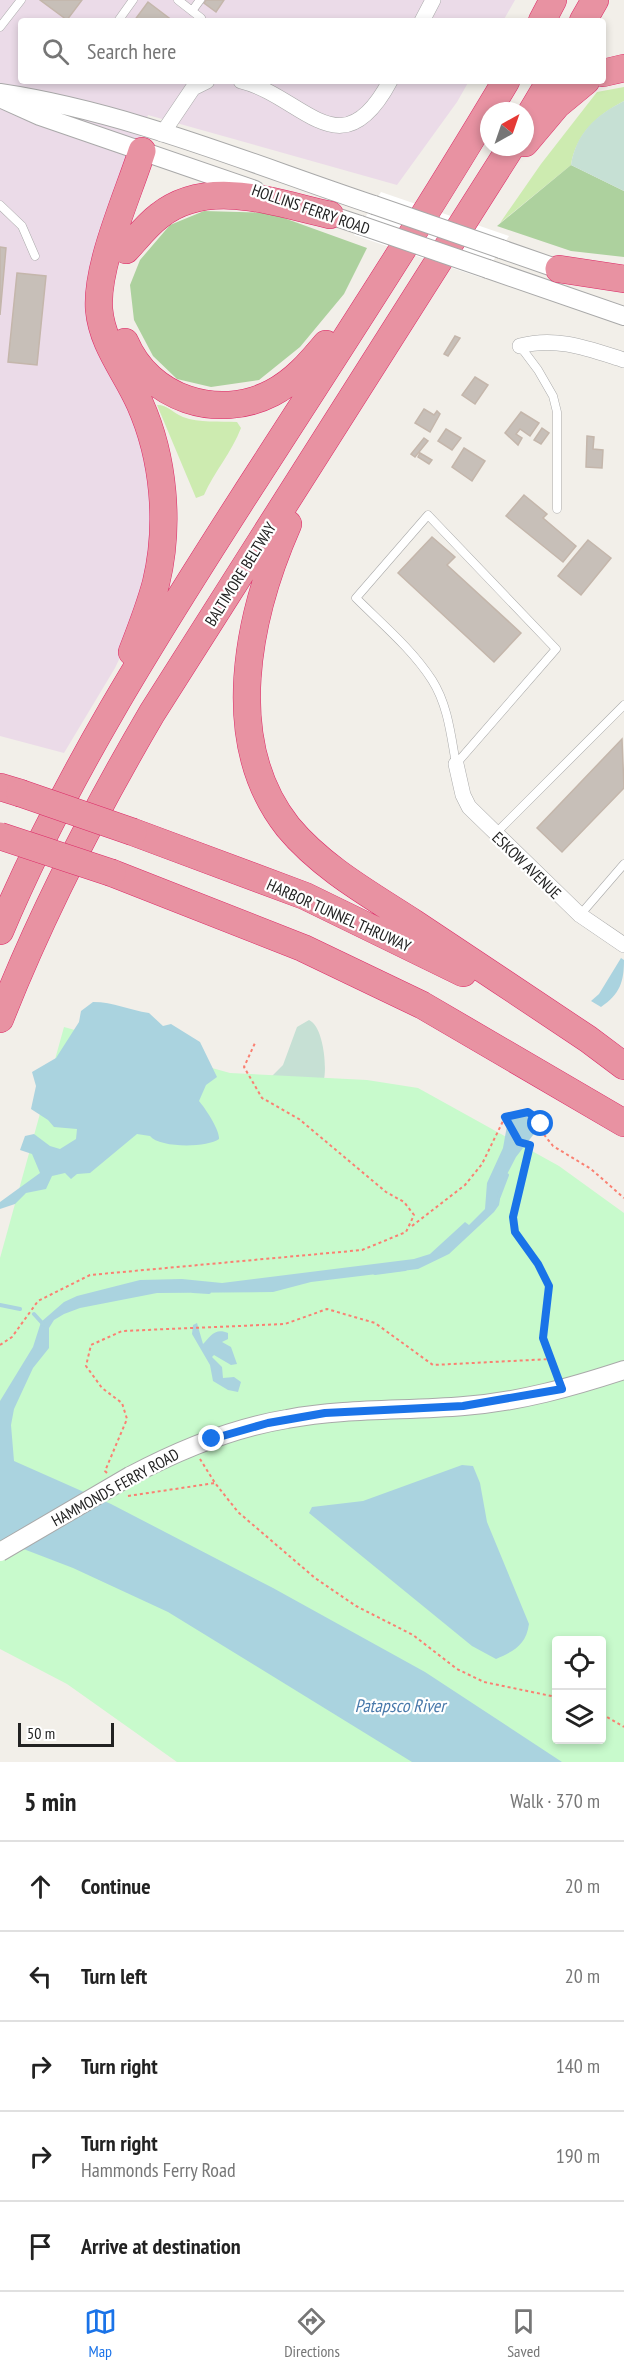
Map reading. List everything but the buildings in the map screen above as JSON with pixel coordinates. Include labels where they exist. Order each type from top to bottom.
[{"type":"highway","points":[[544,18],[553,0]]},
{"type":"highway","points":[[586,18],[595,0]]},
{"type":"highway","points":[[606,72],[624,68]]},
{"type":"highway","points":[[0,931],[24,874],[105,722],[175,604],[391,267],[504,84]]},
{"type":"highway","points":[[534,108],[548,84]]},
{"type":"highway","points":[[534,132],[557,105],[582,84]]},
{"type":"highway","points":[[154,147],[117,277],[116,304],[121,332],[133,358],[163,389],[177,397],[210,405],[255,400],[294,379],[391,267]]},
{"type":"highway","points":[[105,722],[156,582],[163,541],[163,501],[157,459],[148,425],[106,340],[99,309],[104,266],[154,147]]},
{"type":"highway","name":"BALTIMORE BELTWAY","points":[[0,1018],[44,914],[101,800],[152,713],[506,156]]},
{"type":"highway","points":[[483,195],[515,156]]},
{"type":"highway","points":[[126,250],[158,216],[175,205],[196,198],[217,195],[242,196],[330,215]]},
{"type":"highway","points":[[559,269],[624,279]]},
{"type":"highway","points":[[324,442],[270,565],[251,635],[248,698],[252,751],[272,803],[288,826],[329,866],[588,1039],[624,1066]]},
{"type":"highway","name":"HARBOR TUNNEL THRUWAY","points":[[10,790],[133,832],[305,896],[494,989],[624,1073]]},
{"type":"highway","points":[[0,836],[110,878],[220,915],[303,948],[422,1005],[624,1123]]},
{"type":"highway","points":[[0,853],[110,878]]},
{"type":"highway","points":[[0,910],[24,874]]},
{"type":"street","points":[[424,18],[433,0]]},
{"type":"street","points":[[154,147],[195,84]]},
{"type":"street","points":[[249,84],[266,90],[308,116],[339,126],[350,125],[368,112],[388,84]]},
{"type":"street","name":"HOLLINS FERRY ROAD","points":[[0,93],[47,100],[154,147],[330,215],[624,316]]},
{"type":"street","name":"HOLLINS FERRY ROAD","points":[[0,98],[40,116],[374,205],[624,291]]},
{"type":"street","points":[[520,346],[547,340],[562,342],[624,360]]},
{"type":"street","name":"ESKOW AVENUE","points":[[456,764],[463,795],[469,807],[495,835],[580,915],[624,945]]},
{"type":"street","name":"HAMMONDS FERRY ROAD","points":[[0,1552],[130,1476],[193,1446],[252,1427],[325,1413],[483,1404],[562,1389],[624,1371]]},
{"type":"lane","points":[[0,27],[21,0]]},
{"type":"lane","points":[[120,18],[134,0]]},
{"type":"lane","points":[[178,0],[201,18]]},
{"type":"lane","points":[[192,11],[200,0]]},
{"type":"lane","points":[[0,205],[22,226],[35,256]]},
{"type":"lane","points":[[520,346],[538,370],[557,412],[557,509]]},
{"type":"lane","points":[[428,515],[556,649],[456,764],[448,719],[432,681],[414,657],[357,598],[428,515]]},
{"type":"lane","points":[[495,835],[624,705]]},
{"type":"lane","points":[[580,915],[624,864]]},
{"type":"path","points":[[255,1043],[244,1067],[262,1098],[299,1119],[386,1192],[404,1202],[414,1215],[412,1226]]},
{"type":"path","points":[[505,1117],[528,1112],[538,1119],[542,1132],[553,1146],[591,1169],[624,1198]]},
{"type":"path","points":[[0,1346],[12,1337],[38,1301],[90,1275],[362,1250],[406,1232],[465,1185],[482,1164],[505,1117]]},
{"type":"path","points":[[505,1117],[519,1142],[530,1145],[513,1217],[515,1232],[538,1264],[549,1286],[543,1338],[562,1389]]},
{"type":"path","points":[[110,1480],[105,1471],[127,1419],[122,1403],[102,1388],[86,1366],[91,1345],[122,1331],[285,1324],[327,1309],[375,1323],[433,1365],[550,1359]]},
{"type":"path","points":[[193,1446],[215,1483],[238,1512],[315,1578],[356,1606],[413,1635],[457,1669],[484,1682],[552,1696]]},
{"type":"path","points":[[120,1497],[215,1483]]},
{"type":"path","points":[[606,1716],[624,1727]]},
{"type":"shaded area","points":[[0,0],[515,0],[505,18],[18,18],[18,84],[467,84],[457,102],[397,185],[148,115],[97,263],[157,501],[138,619],[115,668],[64,753],[0,736]]},
{"type":"green space","points":[[624,87],[624,101],[589,127],[578,144],[571,165],[500,223],[541,164],[597,92]]},
{"type":"green space","points":[[624,101],[624,191],[571,165],[577,143],[589,126],[605,112]]},
{"type":"green space","points":[[571,165],[624,191],[624,257],[571,251],[497,226]]},
{"type":"green space","points":[[204,211],[270,213],[367,248],[344,294],[300,347],[259,380],[211,387],[177,379],[153,356],[134,320],[130,285],[140,260],[170,225]]},
{"type":"green space","points":[[157,405],[164,406],[189,419],[237,422],[241,428],[204,495],[196,498]]},
{"type":"green space","points":[[309,1020],[318,1030],[321,1038],[325,1065],[324,1079],[270,1078],[283,1065],[297,1027]]},
{"type":"green space","points":[[64,1027],[230,1073],[367,1080],[418,1088],[559,1166],[624,1213],[624,1762],[177,1762],[67,1684],[0,1649],[0,1258]]},
{"type":"water","points":[[621,958],[624,960],[624,968],[620,987],[613,997],[601,1007],[591,1001],[599,994]]},
{"type":"water","points":[[93,1002],[108,1003],[149,1013],[163,1026],[171,1024],[200,1042],[217,1077],[206,1085],[199,1101],[215,1125],[219,1139],[204,1144],[173,1145],[155,1140],[150,1136],[137,1134],[90,1173],[77,1174],[71,1179],[65,1173],[52,1176],[46,1189],[26,1193],[15,1204],[0,1209],[0,1202],[40,1173],[32,1154],[20,1150],[25,1136],[34,1134],[50,1146],[60,1149],[76,1139],[77,1129],[54,1127],[48,1120],[31,1109],[36,1086],[32,1072],[56,1058],[79,1022],[81,1011]]},
{"type":"water","name":"Patapsco River","points":[[527,1113],[537,1120],[537,1130],[516,1157],[503,1182],[499,1205],[449,1254],[418,1269],[311,1282],[273,1292],[157,1293],[80,1308],[64,1314],[54,1320],[49,1328],[49,1348],[33,1368],[14,1409],[11,1425],[14,1461],[111,1504],[273,1588],[425,1672],[562,1762],[412,1762],[168,1612],[73,1568],[0,1540],[0,1401],[33,1347],[41,1322],[64,1302],[77,1296],[140,1280],[182,1279],[222,1283],[414,1259],[430,1254],[465,1222],[469,1225],[485,1209],[487,1183],[503,1148],[508,1120]]},
{"type":"water","points":[[197,1323],[203,1344],[216,1332],[228,1333],[228,1339],[222,1342],[231,1347],[237,1364],[231,1365],[214,1355],[212,1357],[222,1367],[223,1378],[234,1377],[241,1382],[238,1392],[228,1390],[213,1381],[210,1365],[192,1334],[193,1325]]},
{"type":"water","points":[[462,1465],[473,1466],[480,1483],[487,1522],[529,1624],[522,1642],[496,1659],[472,1646],[309,1513],[312,1507],[363,1501]]},
{"type":"pier","points":[[381,192],[509,236],[482,278],[354,235]]},
{"type":"waterway","points":[[499,1196],[507,1175]]},
{"type":"waterway","points":[[375,1273],[405,1269]]},
{"type":"waterway","points":[[193,1291],[209,1292]]},
{"type":"waterway","points":[[0,1305],[20,1309]]},
{"type":"waterway","points":[[34,1314],[44,1325]]},
{"type":"route","points":[[212,1439],[268,1423],[325,1413],[463,1406],[504,1401],[562,1389],[543,1338],[549,1286],[538,1264],[515,1232],[513,1217],[530,1145],[519,1142],[505,1117],[528,1112],[541,1124]]}]
